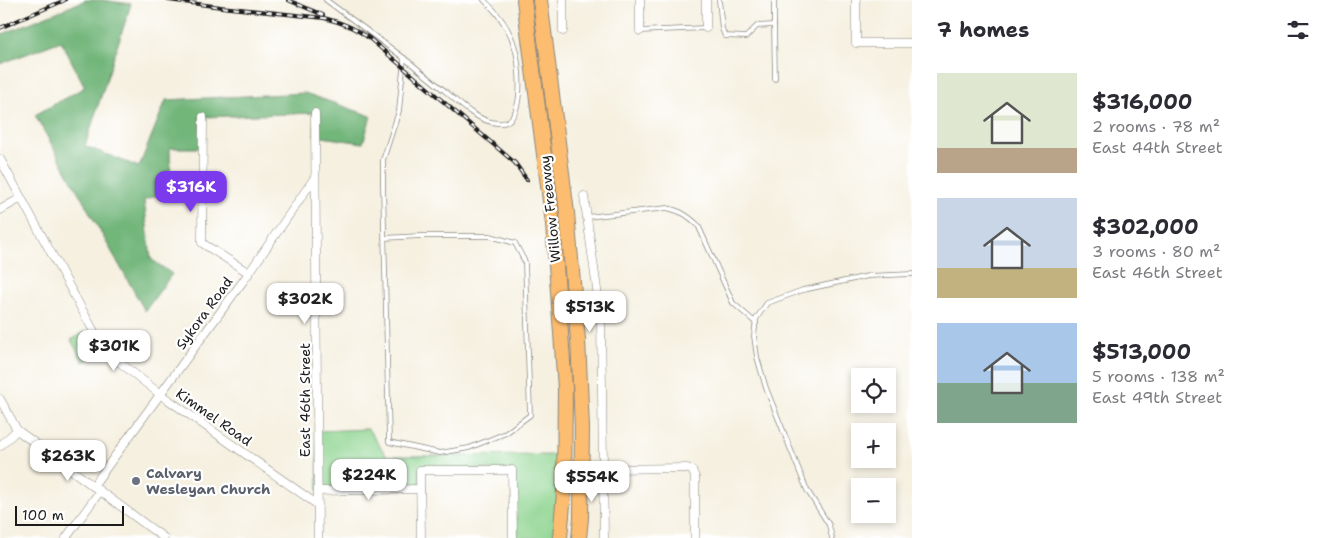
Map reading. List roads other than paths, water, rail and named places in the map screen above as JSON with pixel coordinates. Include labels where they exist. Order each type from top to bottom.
[{"type":"highway","name":"Willow Freeway","points":[[524,0],[553,224],[565,388],[564,493],[560,538]]},
{"type":"highway","name":"Willow Freeway","points":[[540,0],[567,213],[578,340],[582,427],[579,538]]},
{"type":"street","points":[[562,31],[563,0]]},
{"type":"street","points":[[640,0],[640,31]]},
{"type":"street","points":[[706,0],[706,28]]},
{"type":"street","points":[[856,0],[856,44],[912,43]]},
{"type":"street","name":"East 46th Street","points":[[315,113],[318,538]]},
{"type":"street","points":[[203,117],[202,242],[249,273]]},
{"type":"street","name":"Kimmel Road","points":[[0,159],[104,350],[160,394],[318,506]]},
{"type":"street","name":"Sykora Road","points":[[92,486],[249,273],[316,177]]},
{"type":"street","points":[[584,196],[601,318],[604,538]]},
{"type":"street","points":[[0,210],[21,198]]},
{"type":"street","points":[[0,399],[17,430],[164,538]]},
{"type":"street","points":[[0,446],[17,430]]},
{"type":"street","points":[[603,469],[687,468],[692,470],[695,477],[695,538]]},
{"type":"street","points":[[421,538],[420,470],[512,470],[513,538]]},
{"type":"street","points":[[318,491],[420,489]]},
{"type":"street","points":[[66,538],[100,491]]},
{"type":"lane","points":[[326,0],[404,58],[470,111],[486,120],[499,124],[508,121],[515,112],[520,78],[515,47],[501,17],[484,0]]},
{"type":"lane","points":[[719,0],[724,36],[746,37],[757,26],[774,25]]},
{"type":"lane","points":[[774,0],[775,79]]},
{"type":"lane","points":[[640,31],[706,28]]},
{"type":"lane","points":[[384,238],[490,236],[515,242],[525,262],[530,415],[506,433],[469,448],[440,453],[389,442],[384,238],[384,160],[399,111],[404,58]]},
{"type":"lane","points":[[587,217],[666,208],[679,211],[688,216],[698,225],[733,303],[756,323]]},
{"type":"lane","points":[[832,538],[829,526],[807,490],[766,388],[756,350],[754,336],[756,319],[768,303],[802,290],[868,276],[912,274]]},
{"type":"railway","points":[[0,28],[65,0]]},
{"type":"railway","points":[[168,0],[324,18],[353,28],[369,38],[515,163],[527,180]]},
{"type":"railway","points":[[288,0],[323,15]]},
{"type":"place","name":"Calvary Wesleyan Church","points":[[136,481]]}]
